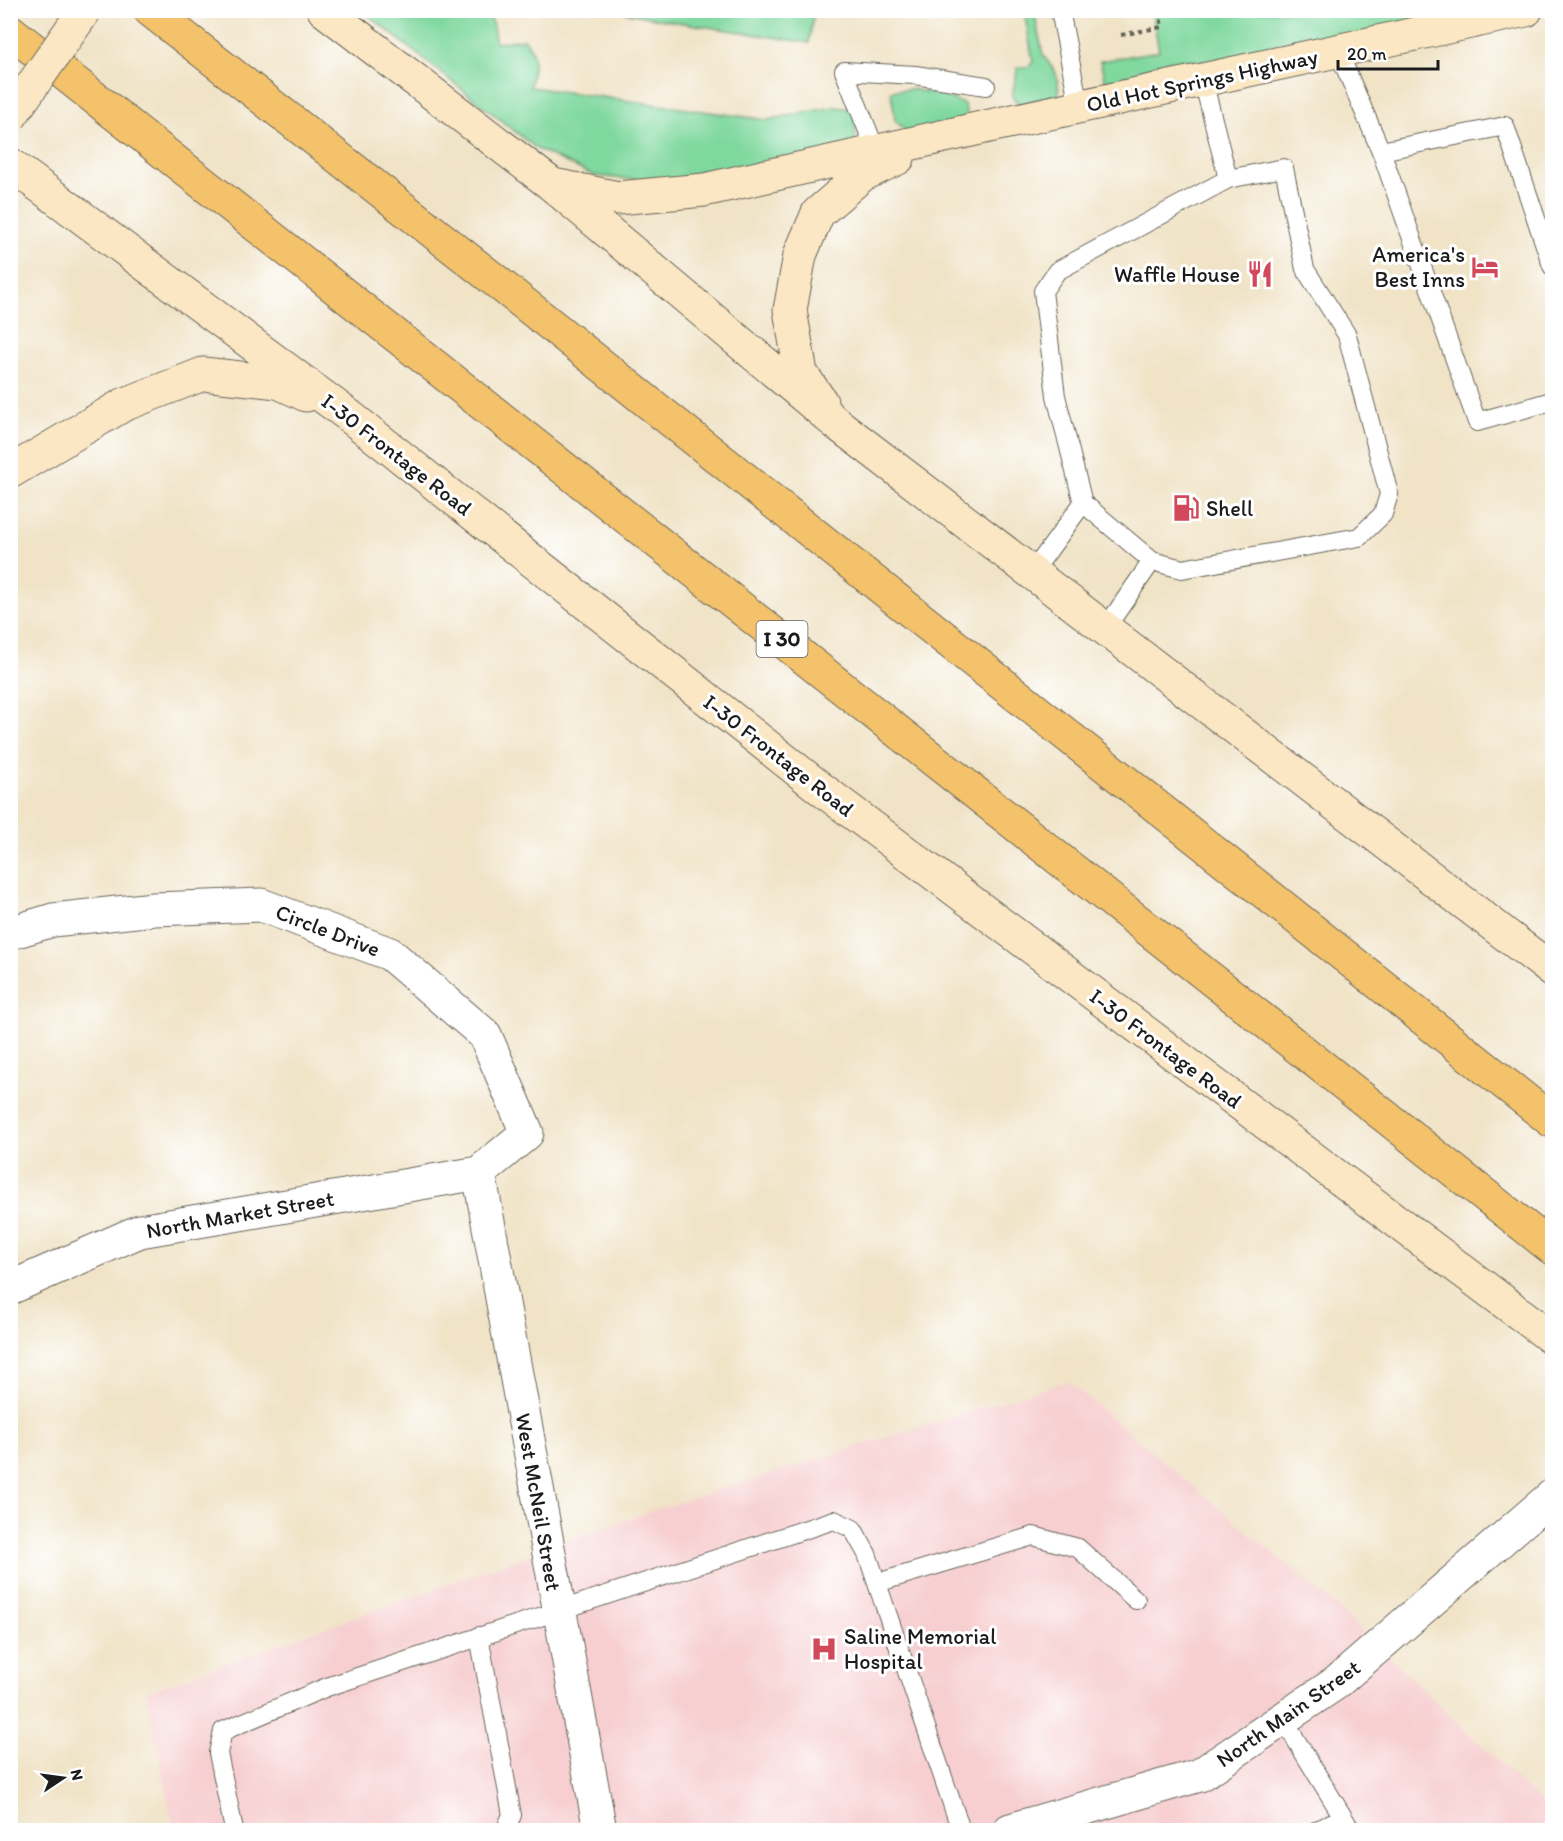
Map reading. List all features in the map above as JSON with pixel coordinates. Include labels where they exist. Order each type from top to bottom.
[{"type":"highway","points":[[150,10],[502,285],[1552,1121]]},
{"type":"highway","name":"I 30","points":[[10,31],[1552,1248]]},
{"type":"main road","points":[[10,117],[85,10]]},
{"type":"main road","points":[[324,10],[551,184],[836,423],[1552,970]]},
{"type":"main road","name":"Old Hot Springs Highway","points":[[551,184],[618,198],[704,190],[1338,51],[1472,16],[1526,10]]},
{"type":"main road","name":"Old Hot Springs Highway","points":[[836,423],[801,373],[790,310],[800,255],[818,213],[862,175],[949,135]]},
{"type":"main road","name":"I-30 Frontage Road","points":[[10,164],[348,415],[820,788],[1552,1338]]},
{"type":"main road","points":[[10,472],[123,405],[203,374],[278,382],[348,415]]},
{"type":"street","name":"Circle Drive","points":[[10,933],[53,920],[154,909],[261,905],[390,954],[484,1035],[527,1133],[479,1173]]},
{"type":"street","name":"North Market Street","points":[[10,1288],[140,1231],[479,1173]]},
{"type":"street","name":"West McNeil Street","points":[[479,1173],[600,1830]]},
{"type":"street","name":"North Main Street","points":[[1010,1830],[1200,1775],[1336,1683],[1552,1496]]},
{"type":"lane","points":[[1060,10],[1079,106]]},
{"type":"lane","points":[[1338,51],[1381,151],[1477,422],[1552,401]]},
{"type":"lane","points":[[876,151],[844,71],[915,75],[986,86]]},
{"type":"lane","points":[[1203,80],[1228,179]]},
{"type":"lane","points":[[1381,151],[1505,126],[1552,266]]},
{"type":"lane","points":[[1284,168],[1305,269],[1347,335],[1389,494],[1383,514],[1359,537],[1182,569],[1152,561],[1083,503],[1056,396],[1043,291],[1057,271],[1228,179],[1284,168]]},
{"type":"lane","points":[[1032,573],[1083,503]]},
{"type":"lane","points":[[1105,629],[1152,561]]},
{"type":"lane","points":[[234,1830],[218,1753],[224,1731],[327,1687],[558,1609],[834,1520],[853,1528],[867,1554],[961,1830]]},
{"type":"lane","points":[[877,1583],[1033,1536],[1078,1548],[1136,1600]]},
{"type":"lane","points":[[479,1636],[512,1815],[505,1830]]},
{"type":"lane","points":[[1283,1719],[1347,1824],[1317,1830]]},
{"type":"path","points":[[1121,34],[1162,27],[1159,10]]},
{"type":"shaded area","name":"Saline Memorial Hospital","points":[[1068,1381],[1335,1605],[1552,1813],[1552,1830],[174,1830],[146,1692],[645,1513]]},
{"type":"green space","points":[[363,11],[490,11],[496,43],[524,39],[529,45],[533,56],[530,87],[767,120],[833,107],[848,108],[855,115],[856,138],[847,153],[717,181],[595,176],[537,149]]},
{"type":"green space","points":[[619,11],[814,11],[809,43]]},
{"type":"green space","points":[[1024,11],[1034,11],[1043,55],[1056,73],[1059,91],[1055,104],[1023,111],[1012,96],[1018,67],[1028,67],[1033,62]]},
{"type":"green space","points":[[1152,11],[1457,11],[1115,92],[1105,81],[1100,61],[1159,51]]},
{"type":"green space","points":[[912,89],[946,96],[964,104],[967,113],[962,122],[908,134],[895,120],[891,91]]},
{"type":"place","name":"America's Best Inns","points":[[1485,267]]},
{"type":"place","name":"Waffle House","points":[[1260,274]]},
{"type":"place","name":"Shell","points":[[1186,508]]},
{"type":"place","name":"Saline Memorial Hospital","points":[[824,1649]]}]
